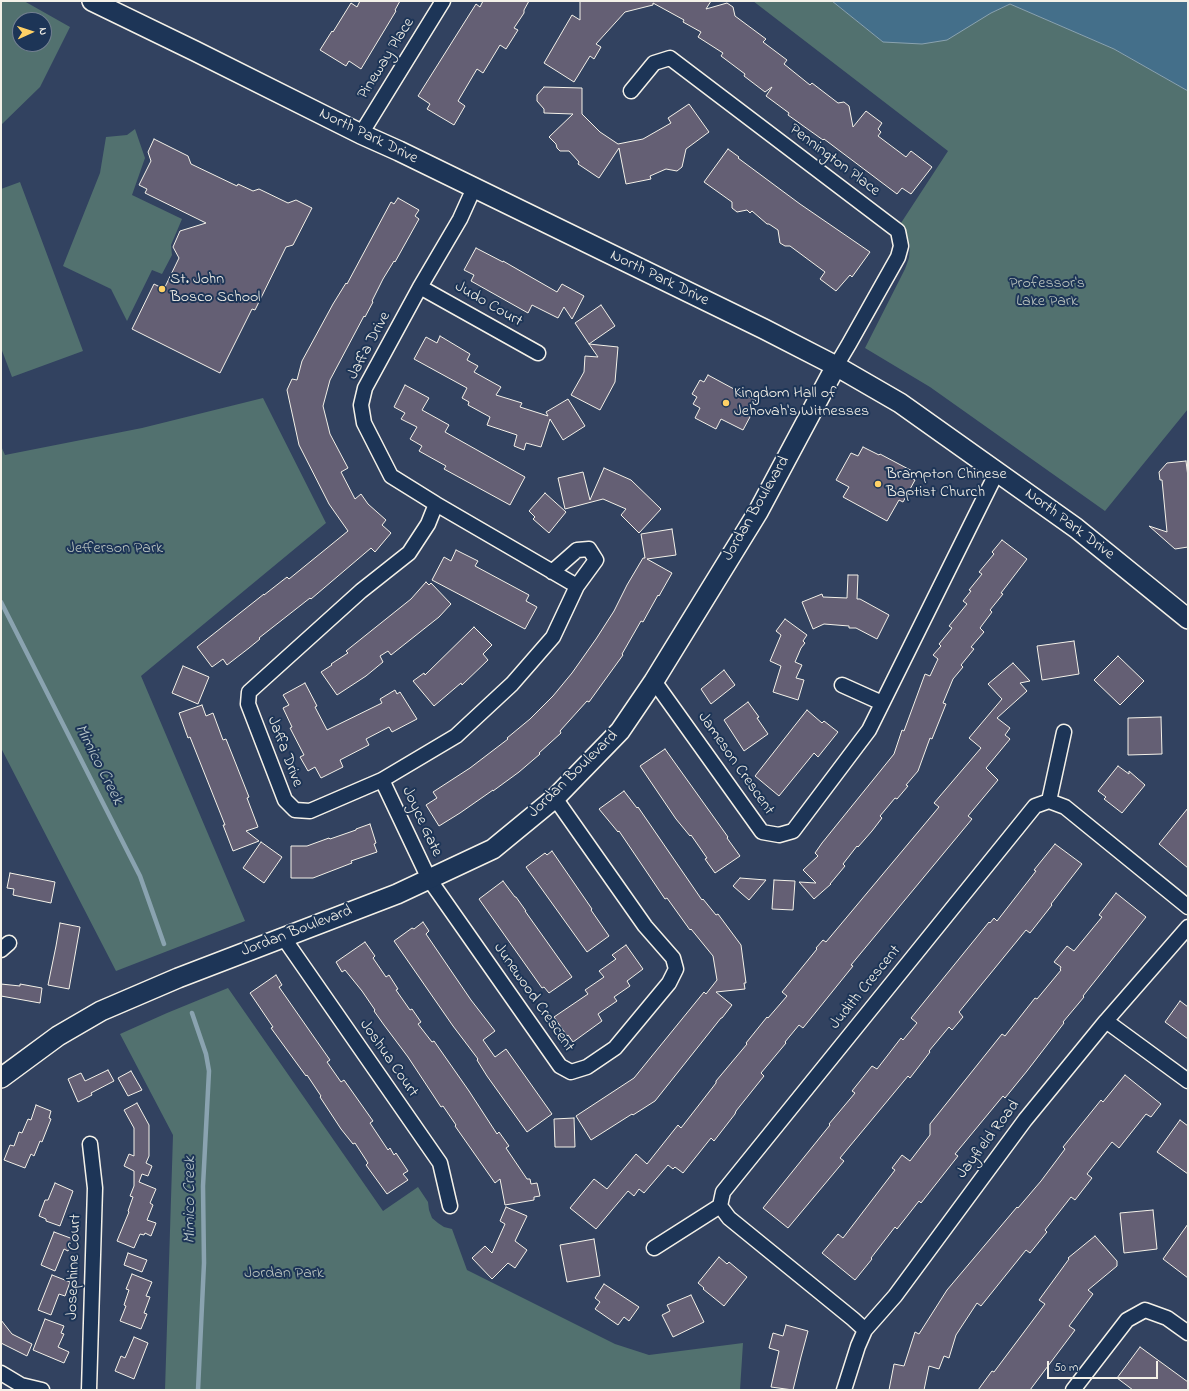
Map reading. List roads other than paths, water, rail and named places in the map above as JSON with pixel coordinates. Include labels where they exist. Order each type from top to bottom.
[{"type":"main road","name":"North Park Drive","points":[[92,1],[195,50],[361,134],[399,151],[764,329],[836,366],[900,402],[1076,528],[1188,619]]},
{"type":"main road","name":"Jordan Boulevard","points":[[1,1078],[58,1036],[102,1011],[178,978],[397,894],[493,849],[555,798],[620,731],[654,681],[758,512],[836,366]]},
{"type":"street","name":"Pineway Place","points":[[361,134],[443,1]]},
{"type":"street","name":"Pennington Place","points":[[631,91],[654,63],[670,58],[898,231],[901,246],[898,257],[836,366]]},
{"type":"street","name":"Jaffa Drive","points":[[474,188],[460,218],[420,287],[365,388],[361,404],[364,423],[391,476],[577,586]]},
{"type":"street","name":"Judo Court","points":[[420,287],[538,354]]},
{"type":"street","name":"Jameson Crescent","points":[[654,681],[762,832],[779,835],[793,831],[869,730],[997,472]]},
{"type":"street","name":"Jaffa Drive","points":[[436,504],[428,524],[409,553],[361,591],[249,692],[248,704],[285,800],[295,810],[310,811],[382,780],[456,736],[512,684],[553,637],[577,586],[596,560],[589,550],[577,550],[552,572]]},
{"type":"street","points":[[842,685],[882,703]]},
{"type":"street","points":[[1064,732],[1049,801],[1065,807],[1188,907]]},
{"type":"street","name":"Joyce Gate","points":[[382,780],[429,879]]},
{"type":"street","name":"Junewood Crescent","points":[[429,879],[560,1066],[571,1072],[588,1067],[614,1048],[669,983],[676,969],[673,958],[645,926],[555,798]]},
{"type":"street","name":"Judith Crescent","points":[[720,1206],[722,1192],[1035,806],[1049,801]]},
{"type":"street","name":"Jayfield Road","points":[[844,1390],[858,1346],[865,1330],[895,1296],[1025,1120],[1106,1021],[1188,927]]},
{"type":"street","name":"Joshua Court","points":[[284,938],[440,1164],[450,1206]]},
{"type":"street","points":[[1106,1021],[1188,1081]]},
{"type":"street","name":"Josephine Court","points":[[89,1390],[95,1188],[90,1144]]},
{"type":"street","points":[[654,1248],[720,1206],[729,1218],[865,1330]]},
{"type":"street","points":[[1073,1390],[1127,1320],[1145,1310],[1167,1318],[1188,1333]]},
{"type":"street","points":[[1,1373],[21,1385],[42,1390]]},
{"type":"water","points":[[832,1],[1188,1],[1188,91],[1114,49],[1010,4],[991,13],[947,40],[922,44],[883,42]]},
{"type":"waterway","name":"Mimico Creek","points":[[1,602],[140,876],[164,944]]},
{"type":"waterway","name":"Mimico Creek","points":[[192,1013],[206,1054],[209,1071],[203,1186],[204,1263],[198,1390]]},
{"type":"place","name":"St. John Bosco School","points":[[162,289]]},
{"type":"place","name":"Kingdom Hall of Jehovah's Witnesses","points":[[726,403]]},
{"type":"place","name":"Brampton Chinese Baptist Church","points":[[878,484]]},
{"type":"park label","name":"Professor's Lake Park","points":[[1047,293]]},
{"type":"park label","name":"Jefferson Park","points":[[115,549]]},
{"type":"park label","name":"Jordan Park","points":[[284,1274]]}]
